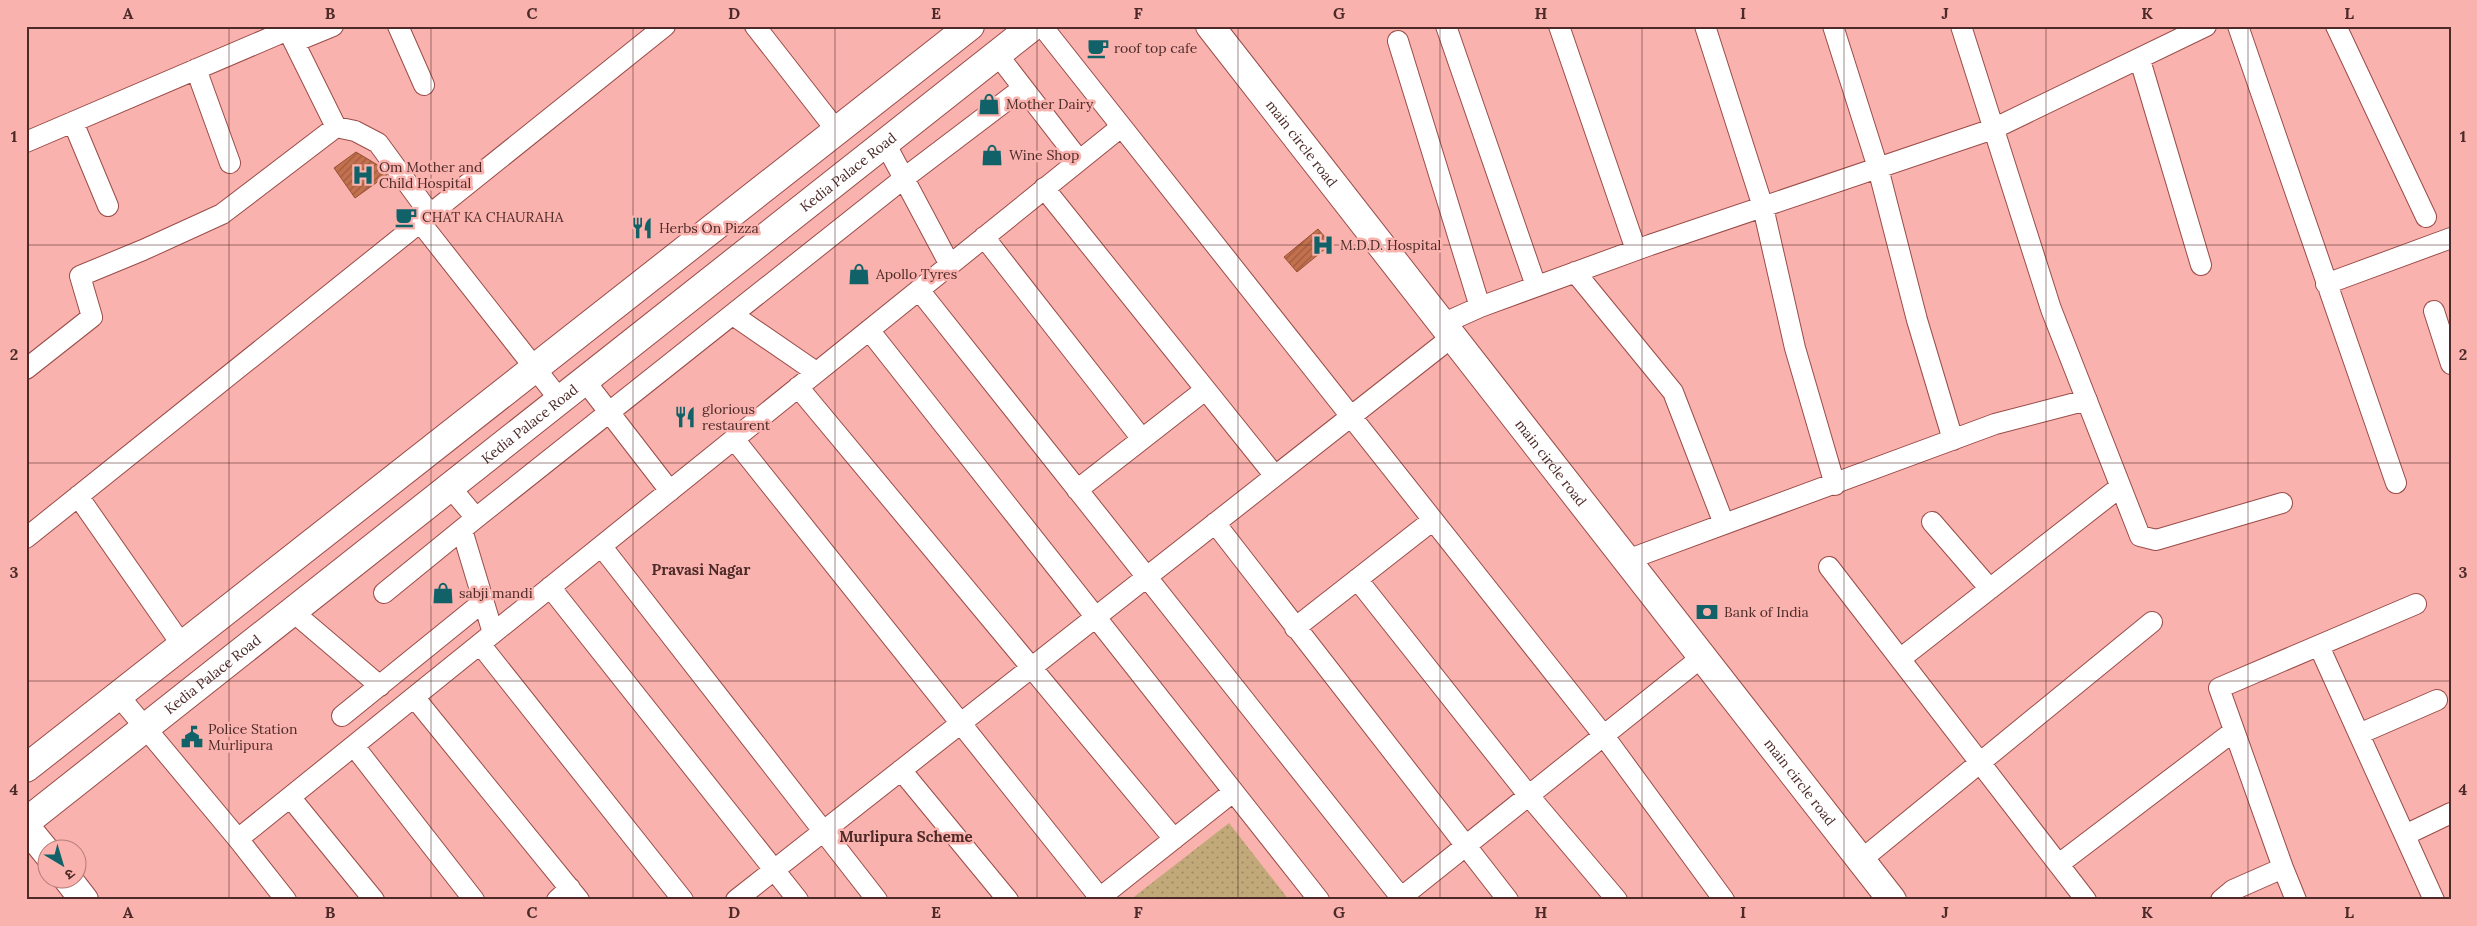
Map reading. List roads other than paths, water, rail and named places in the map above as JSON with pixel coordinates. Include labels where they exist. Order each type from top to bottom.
[{"type":"street","points":[[26,142],[196,69],[290,33],[333,26]]},
{"type":"street","points":[[398,26],[424,85]]},
{"type":"street","points":[[26,538],[665,26]]},
{"type":"street","points":[[755,26],[837,131]]},
{"type":"street","points":[[26,768],[970,26]]},
{"type":"street","name":"Kedia Palace Road","points":[[26,822],[1033,26]]},
{"type":"street","points":[[1042,26],[1604,736],[1724,900]]},
{"type":"street","name":"main circle road","points":[[1210,26],[1892,900]]},
{"type":"street","points":[[1446,26],[1536,286]]},
{"type":"street","points":[[1559,26],[1636,250]]},
{"type":"street","points":[[1705,26],[1763,207],[1795,348],[1835,485]]},
{"type":"street","points":[[1834,26],[1878,168],[1917,320],[1953,440]]},
{"type":"street","points":[[1960,26],[2051,309],[2140,536],[2156,540],[2282,504]]},
{"type":"street","points":[[2238,26],[2396,483]]},
{"type":"street","points":[[2336,26],[2426,217]]},
{"type":"street","points":[[736,900],[1351,417],[1447,330],[1480,307],[1636,250],[1993,129],[2140,60],[2201,27]]},
{"type":"street","points":[[290,33],[336,126],[355,131],[378,144],[425,218],[560,400]]},
{"type":"street","points":[[1398,41],[1480,307]]},
{"type":"street","points":[[997,54],[1079,160]]},
{"type":"street","points":[[2140,60],[2201,264]]},
{"type":"street","points":[[196,69],[230,163]]},
{"type":"street","points":[[384,593],[903,179],[1023,88]]},
{"type":"street","points":[[73,122],[108,206]]},
{"type":"street","points":[[27,368],[92,317],[80,276],[144,250],[222,214],[336,126]]},
{"type":"street","points":[[238,839],[1121,126]]},
{"type":"street","points":[[886,143],[903,179],[950,265]]},
{"type":"street","points":[[1044,188],[1275,476]]},
{"type":"street","points":[[984,237],[1142,439]]},
{"type":"street","points":[[2326,284],[2451,238]]},
{"type":"street","points":[[1575,272],[1673,392],[1724,524]]},
{"type":"street","points":[[919,290],[1401,899],[1702,657]]},
{"type":"street","points":[[2434,311],[2451,364]]},
{"type":"street","points":[[733,315],[816,372]]},
{"type":"street","points":[[869,330],[1319,900]]},
{"type":"street","points":[[585,380],[670,491]]},
{"type":"street","points":[[798,387],[1174,838]]},
{"type":"street","points":[[1078,490],[1206,390]]},
{"type":"street","points":[[1627,560],[1835,485],[1995,424],[2086,400]]},
{"type":"street","points":[[734,439],[962,722],[1099,899],[1233,792]]},
{"type":"street","points":[[450,487],[469,524],[484,601],[486,639],[683,900]]},
{"type":"street","points":[[1900,659],[2120,487]]},
{"type":"street","points":[[78,496],[182,645]]},
{"type":"street","points":[[1296,628],[1433,520]]},
{"type":"street","points":[[1932,522],[1990,589]]},
{"type":"street","points":[[1215,523],[1508,900]]},
{"type":"street","points":[[602,547],[877,900]]},
{"type":"street","points":[[1829,566],[2086,900]]},
{"type":"street","points":[[1357,579],[1529,796],[1617,900]]},
{"type":"street","points":[[550,587],[798,900]]},
{"type":"street","points":[[342,716],[484,601]]},
{"type":"street","points":[[2296,900],[2219,688],[2416,604]]},
{"type":"street","points":[[292,612],[380,686]]},
{"type":"street","points":[[1861,860],[2152,622]]},
{"type":"street","points":[[2319,646],[2434,900]]},
{"type":"street","points":[[118,695],[238,839],[286,900]]},
{"type":"street","points":[[414,697],[569,896]]},
{"type":"street","points":[[2359,734],[2437,700]]},
{"type":"street","points":[[2059,864],[2234,731]]},
{"type":"street","points":[[354,746],[474,900]]},
{"type":"street","points":[[901,770],[1008,900]]},
{"type":"street","points":[[290,797],[374,900]]},
{"type":"street","points":[[2405,835],[2451,813]]},
{"type":"street","points":[[26,827],[38,842]]},
{"type":"street","points":[[2221,900],[2233,890],[2283,868]]},
{"type":"street","points":[[75,888],[84,900]]},
{"type":"place","name":"roof top cafe","points":[[1098,48]]},
{"type":"place","name":"Mother Dairy","points":[[989,104]]},
{"type":"place","name":"Wine Shop","points":[[992,155]]},
{"type":"place","name":"Om Mother and Child Hospital","points":[[363,175]]},
{"type":"place","name":"CHAT KA CHAURAHA","points":[[406,217]]},
{"type":"place","name":"Herbs On Pizza","points":[[642,228]]},
{"type":"place","name":"M.D.D. Hospital","points":[[1323,245]]},
{"type":"place","name":"Apollo Tyres","points":[[859,274]]},
{"type":"place","name":"glorious restaurent","points":[[685,417]]},
{"type":"place","name":"sabji mandi","points":[[443,593]]},
{"type":"place","name":"Bank of India","points":[[1707,612]]},
{"type":"place","name":"Police Station Murlipura","points":[[192,737]]},
{"type":"district","name":"Pravasi Nagar","points":[[701,570]]},
{"type":"district","name":"Murlipura Scheme","points":[[906,837]]}]
